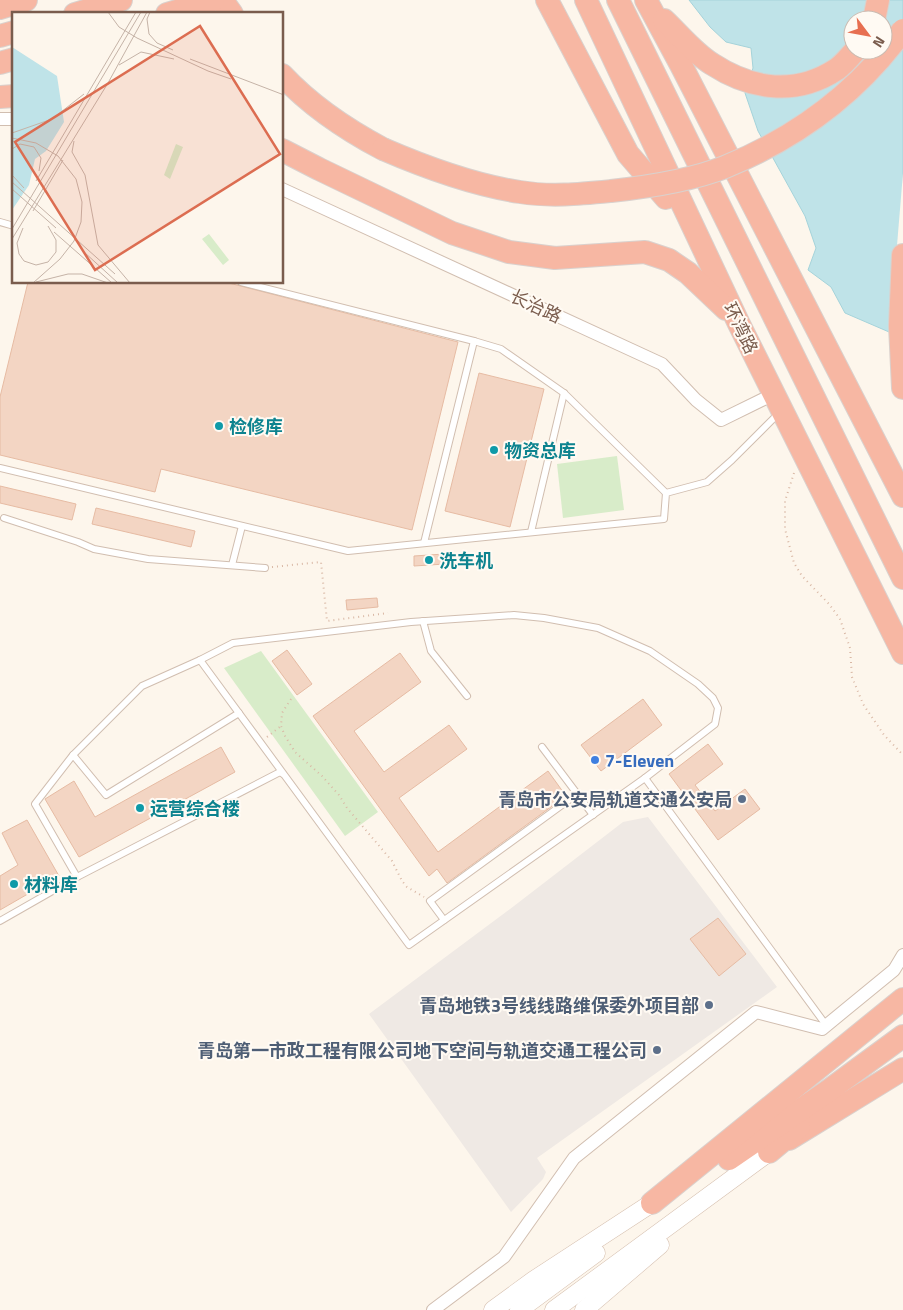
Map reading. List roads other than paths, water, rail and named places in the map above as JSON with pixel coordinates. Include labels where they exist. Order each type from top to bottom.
[{"type":"highway","points":[[0,8],[26,0]]},
{"type":"highway","points":[[82,12],[122,0]]},
{"type":"highway","points":[[174,12],[213,0]]},
{"type":"highway","points":[[222,0],[231,12]]},
{"type":"highway","points":[[547,0],[628,154],[695,233]]},
{"type":"highway","name":"环湾路","points":[[586,0],[739,324],[903,653]]},
{"type":"highway","name":"环湾路","points":[[618,0],[903,578]]},
{"type":"highway","points":[[647,1],[710,63],[740,80],[769,87],[793,87],[815,81],[838,68],[846,60]]},
{"type":"highway","points":[[647,1],[903,496]]},
{"type":"highway","points":[[284,78],[348,129],[383,149],[419,165],[467,180],[530,193],[559,196],[656,185],[694,177],[724,168],[760,151],[796,131],[860,81],[884,57],[903,30]]},
{"type":"highway","points":[[284,151],[452,233],[509,252],[555,258],[645,252],[669,260],[688,273],[718,300],[739,324]]},
{"type":"highway","points":[[903,256],[900,326],[903,388]]},
{"type":"highway","points":[[652,1203],[903,999]]},
{"type":"highway","points":[[652,1203],[699,1179],[828,1091],[903,1036]]},
{"type":"highway","points":[[769,1152],[809,1118],[903,1050]]},
{"type":"highway","points":[[769,1152],[903,1069]]},
{"type":"main road","points":[[554,1310],[769,1152]]},
{"type":"main road","points":[[584,1310],[769,1152]]},
{"type":"main road","points":[[506,1307],[534,1280],[652,1203]]},
{"type":"street","name":"长治路","points":[[284,191],[662,364],[696,400],[721,420],[778,402]]},
{"type":"street","points":[[433,1310],[504,1257],[574,1158],[756,1012],[822,1029],[894,970],[903,955]]},
{"type":"lane","points":[[0,468],[348,551],[664,519],[666,493],[564,393],[501,349],[249,284]]},
{"type":"lane","points":[[424,543],[474,341]]},
{"type":"lane","points":[[531,532],[564,393]]},
{"type":"lane","points":[[666,493],[707,482],[732,460],[778,402]]},
{"type":"lane","points":[[4,518],[94,549],[148,559],[265,568]]},
{"type":"lane","points":[[232,565],[242,526]]},
{"type":"lane","points":[[77,877],[35,804],[73,755],[142,686],[233,643],[423,622],[514,615],[544,618],[598,628],[650,651],[698,684],[713,698],[718,708],[714,724],[645,778],[409,944],[200,660]]},
{"type":"lane","points":[[423,622],[431,651],[467,696]]},
{"type":"lane","points":[[73,755],[106,794],[240,713]]},
{"type":"lane","points":[[542,747],[593,815]]},
{"type":"lane","points":[[0,921],[77,877],[280,772],[286,776]]},
{"type":"lane","points":[[645,778],[826,1025]]},
{"type":"lane","points":[[444,920],[430,901],[577,794]]},
{"type":"water","points":[[689,0],[903,0],[903,338],[845,313],[831,287],[808,270],[816,248],[805,216],[758,131],[745,93],[753,68],[751,48],[726,42],[710,27]]},
{"type":"place","name":"检修库","points":[[219,426]]},
{"type":"place","name":"物资总库","points":[[494,450]]},
{"type":"place","name":"洗车机","points":[[429,560]]},
{"type":"place","name":"7-Eleven","points":[[595,760]]},
{"type":"place","name":"青岛市公安局轨道交通公安局","points":[[742,799]]},
{"type":"place","name":"运营综合楼","points":[[140,808]]},
{"type":"place","name":"材料库","points":[[14,884]]},
{"type":"place","name":"青岛地铁3号线线路维保委外项目部","points":[[709,1005]]},
{"type":"place","name":"青岛第一市政工程有限公司地下空间与轨道交通工程公司","points":[[657,1050]]}]
